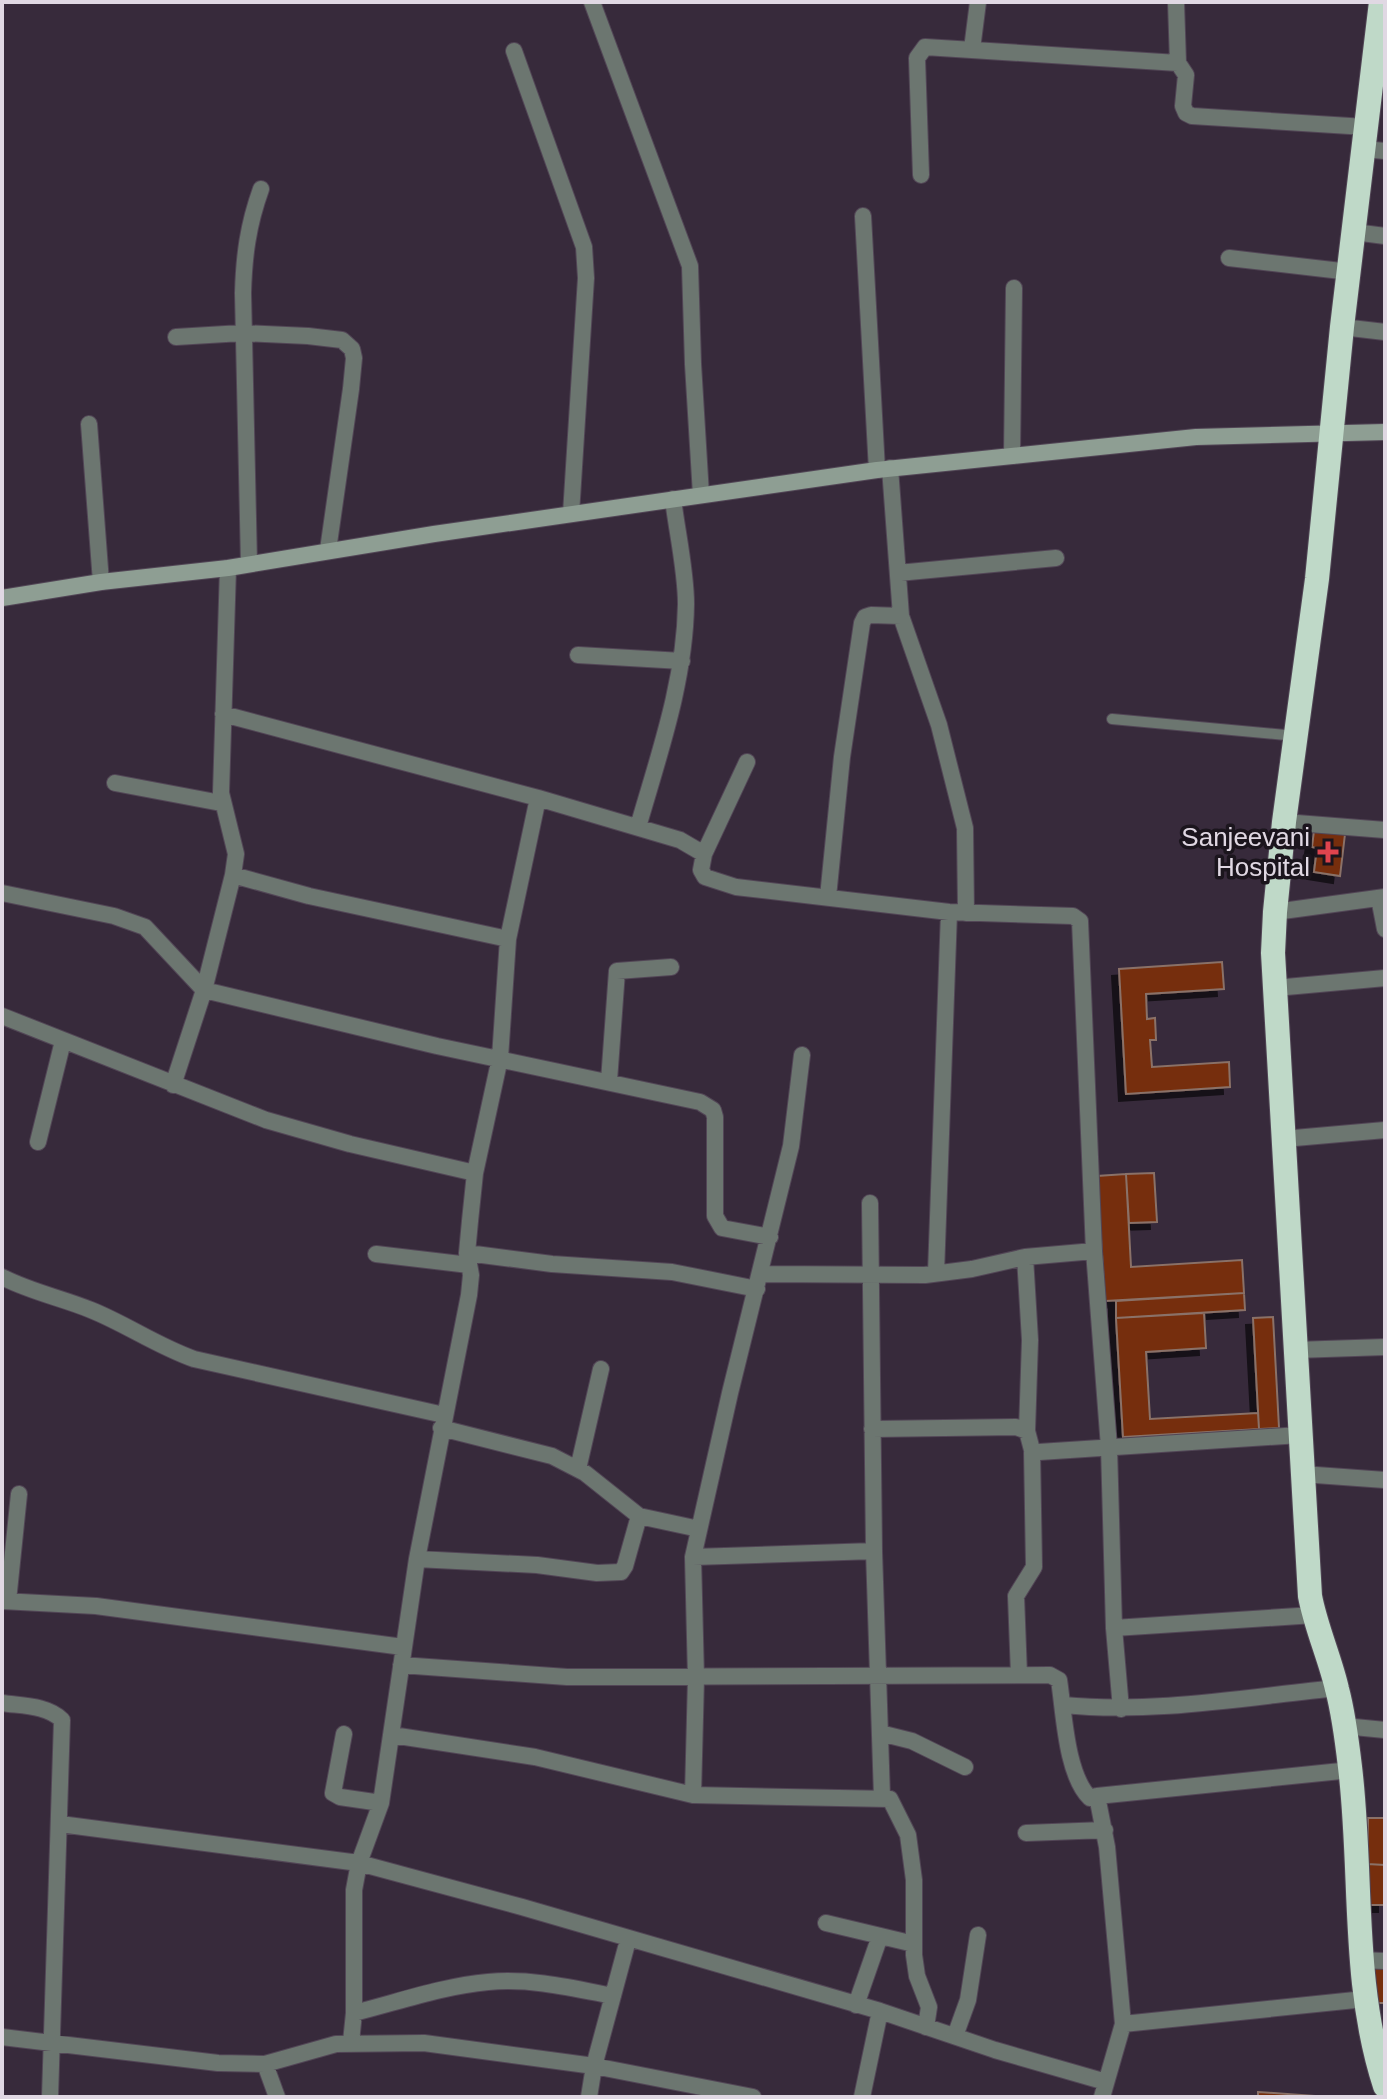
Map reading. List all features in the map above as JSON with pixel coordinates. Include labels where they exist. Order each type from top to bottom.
[{"type":"highway","points":[[1381,15],[1371,142],[1354,232],[1317,579],[1284,822],[1275,912],[1275,988],[1308,1577],[1314,1615],[1337,1688],[1351,1770],[1360,1960],[1369,2030],[1384,2079]]},
{"type":"street","points":[[592,2],[690,266],[701,495]]},
{"type":"street","points":[[972,49],[978,2]]},
{"type":"street","points":[[1176,2],[1178,63],[1186,75],[1183,106],[1186,113],[1371,142]]},
{"type":"street","points":[[921,175],[917,58],[925,47],[1178,63]]},
{"type":"street","points":[[514,51],[584,247],[586,278],[571,514]]},
{"type":"street","points":[[249,564],[242,333],[244,251],[249,223],[261,189]]},
{"type":"street","points":[[863,216],[883,469],[901,616],[939,725],[965,828],[936,1273]]},
{"type":"street","points":[[1354,232],[1385,236]]},
{"type":"street","points":[[1229,258],[1350,272]]},
{"type":"street","points":[[1012,456],[1014,288]]},
{"type":"street","points":[[1342,327],[1385,332]]},
{"type":"street","points":[[176,337],[242,333],[342,340],[352,349],[351,389],[328,550]]},
{"type":"street","points":[[89,424],[101,582]]},
{"type":"street","points":[[2,598],[101,582],[228,568],[328,550],[883,469],[1196,437],[1385,432]]},
{"type":"street","points":[[638,827],[669,721],[682,661],[686,601],[673,499]]},
{"type":"street","points":[[898,573],[1056,558]]},
{"type":"street","points":[[173,1085],[204,990],[236,854],[221,803],[228,568]]},
{"type":"street","points":[[828,897],[842,757],[862,623],[865,617],[871,615],[901,616]]},
{"type":"street","points":[[578,655],[682,661]]},
{"type":"street","points":[[223,714],[638,827],[680,840],[704,854]]},
{"type":"street","points":[[747,762],[704,854],[701,870],[712,881],[736,887],[958,913],[1073,916],[1080,921],[1094,1251],[1109,1447],[1114,1628],[1121,1709]]},
{"type":"street","points":[[115,783],[221,803]]},
{"type":"street","points":[[351,2042],[354,2013],[353,1915],[359,1863],[381,1803],[417,1559],[469,1295],[468,1259],[475,1173],[500,1058],[508,939],[538,798]]},
{"type":"street","points":[[1284,822],[1385,830]]},
{"type":"street","points":[[233,875],[309,896],[508,939]]},
{"type":"street","points":[[2,893],[114,916],[145,927],[204,990],[423,1043],[700,1102],[713,1110],[715,1216],[718,1223],[722,1228],[770,1237]]},
{"type":"street","points":[[1275,912],[1382,897],[1385,929]]},
{"type":"street","points":[[609,1081],[617,971],[671,967]]},
{"type":"street","points":[[1275,988],[1385,978]]},
{"type":"street","points":[[2,1016],[266,1120],[350,1144],[475,1173]]},
{"type":"street","points":[[38,1142],[63,1041]]},
{"type":"street","points":[[693,1795],[696,1678],[693,1557],[791,1146],[802,1055]]},
{"type":"street","points":[[1283,1139],[1385,1130]]},
{"type":"street","points":[[870,1203],[874,1551],[882,1797]]},
{"type":"street","points":[[376,1254],[672,1272],[759,1282],[936,1273],[1025,1257],[1094,1251]]},
{"type":"street","points":[[1019,1675],[1016,1596],[1034,1567],[1032,1450],[1027,1431],[1030,1340],[1025,1257]]},
{"type":"street","points":[[2,1277],[37,1293],[91,1310],[165,1349],[194,1359],[443,1422],[552,1456],[615,1494],[639,1516],[699,1529]]},
{"type":"street","points":[[1295,1350],[1385,1347]]},
{"type":"street","points":[[578,1469],[601,1369]]},
{"type":"street","points":[[872,1429],[1016,1427],[1027,1431]]},
{"type":"street","points":[[1032,1450],[1300,1435]]},
{"type":"street","points":[[1302,1474],[1385,1480]]},
{"type":"street","points":[[19,1494],[5,1601],[96,1606],[403,1647]]},
{"type":"street","points":[[417,1559],[537,1565],[597,1573],[621,1572],[639,1516]]},
{"type":"street","points":[[693,1557],[874,1551]]},
{"type":"street","points":[[1114,1628],[1314,1615]]},
{"type":"street","points":[[401,1665],[567,1677],[1050,1675],[1059,1680],[1072,1761],[1083,1791],[1090,1798],[1351,1770]]},
{"type":"street","points":[[1063,1705],[1121,1709],[1337,1688]]},
{"type":"street","points":[[2,1703],[44,1709],[62,1720],[50,2097]]},
{"type":"street","points":[[1344,1726],[1385,1730]]},
{"type":"street","points":[[880,1733],[912,1741],[965,1767]]},
{"type":"street","points":[[344,1734],[333,1793],[340,1797],[381,1803]]},
{"type":"street","points":[[392,1735],[535,1757],[693,1795],[890,1799],[908,1835],[914,1880],[917,1976],[929,2007],[926,2027]]},
{"type":"street","points":[[60,1824],[359,1863],[880,2011],[1104,2090],[1123,2024],[1105,1830],[1097,1796]]},
{"type":"street","points":[[1026,1833],[1105,1830]]},
{"type":"street","points":[[826,1923],[914,1944]]},
{"type":"street","points":[[955,2036],[968,2000],[978,1935]]},
{"type":"street","points":[[856,2005],[880,1936]]},
{"type":"street","points":[[589,2097],[594,2066],[628,1940]]},
{"type":"street","points":[[1360,1960],[1385,1961]]},
{"type":"street","points":[[354,2013],[455,1987],[488,1982],[555,1984],[613,1996]]},
{"type":"street","points":[[1123,2024],[1365,1999]]},
{"type":"street","points":[[862,2097],[880,2011]]},
{"type":"street","points":[[2,2037],[218,2063],[265,2064],[318,2047],[351,2042],[424,2043],[594,2066],[753,2097]]},
{"type":"street","points":[[265,2064],[277,2097]]},
{"type":"lane","points":[[1112,719],[1296,736]]},
{"type":"building","points":[[1314,831],[1345,834],[1340,876],[1314,872],[1317,848],[1312,847]]},
{"type":"building","points":[[1222,962],[1224,989],[1146,994],[1147,1019],[1155,1018],[1156,1040],[1150,1040],[1152,1067],[1229,1062],[1230,1087],[1126,1094],[1119,969]]},
{"type":"building","points":[[1154,1173],[1157,1222],[1129,1223],[1126,1174]]},
{"type":"building","points":[[1126,1174],[1131,1267],[1242,1260],[1244,1293],[1105,1301],[1097,1176]]},
{"type":"building","points":[[1244,1293],[1245,1310],[1116,1318],[1116,1301]]},
{"type":"building","points":[[1204,1313],[1206,1348],[1146,1352],[1150,1419],[1258,1413],[1259,1429],[1123,1437],[1116,1318]]},
{"type":"building","points":[[1273,1317],[1279,1428],[1259,1429],[1253,1318]]},
{"type":"building","points":[[1368,1818],[1385,1818],[1385,1865],[1367,1864]]},
{"type":"building","points":[[1367,1864],[1385,1865],[1385,1905],[1366,1905]]},
{"type":"building","points":[[1370,1964],[1385,1964],[1385,2003],[1370,2003]]},
{"type":"building","points":[[1258,2092],[1329,2097],[1258,2097]]},
{"type":"place","name":"Sanjeevani Hospital","points":[[1328,852]]}]
